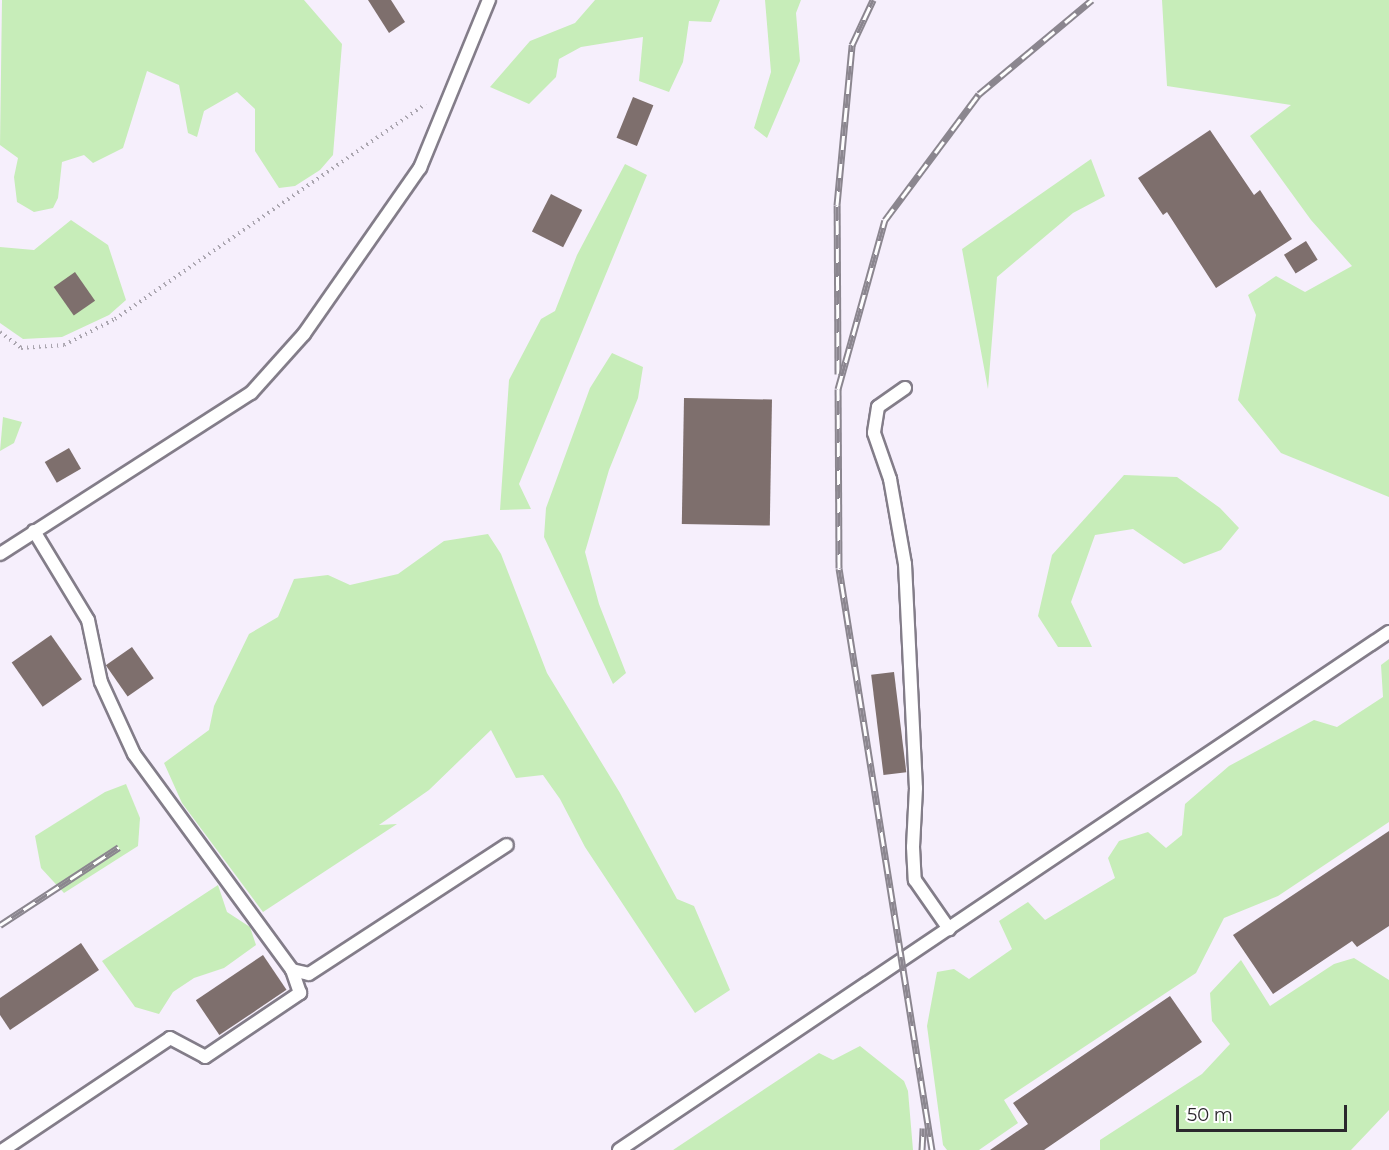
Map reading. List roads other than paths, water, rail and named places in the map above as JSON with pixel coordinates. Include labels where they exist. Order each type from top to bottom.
[{"type":"lane","points":[[0,554],[251,393],[304,334],[420,168],[489,0]]},
{"type":"lane","points":[[905,388],[878,407],[874,433],[890,479],[905,564],[916,788],[913,847],[915,880],[949,929]]},
{"type":"lane","points":[[3,1150],[170,1038],[205,1057],[300,993],[292,970],[134,754],[101,682],[88,620],[34,531]]},
{"type":"lane","points":[[619,1150],[1389,633]]},
{"type":"lane","points":[[292,970],[309,974],[507,845]]},
{"type":"railway","points":[[838,374],[837,205],[852,45],[873,0]]},
{"type":"railway","points":[[932,1150],[839,568],[838,389],[885,220],[979,94],[1092,0]]},
{"type":"railway","points":[[0,925],[119,847]]},
{"type":"railway","points":[[922,1150],[923,1128]]}]
